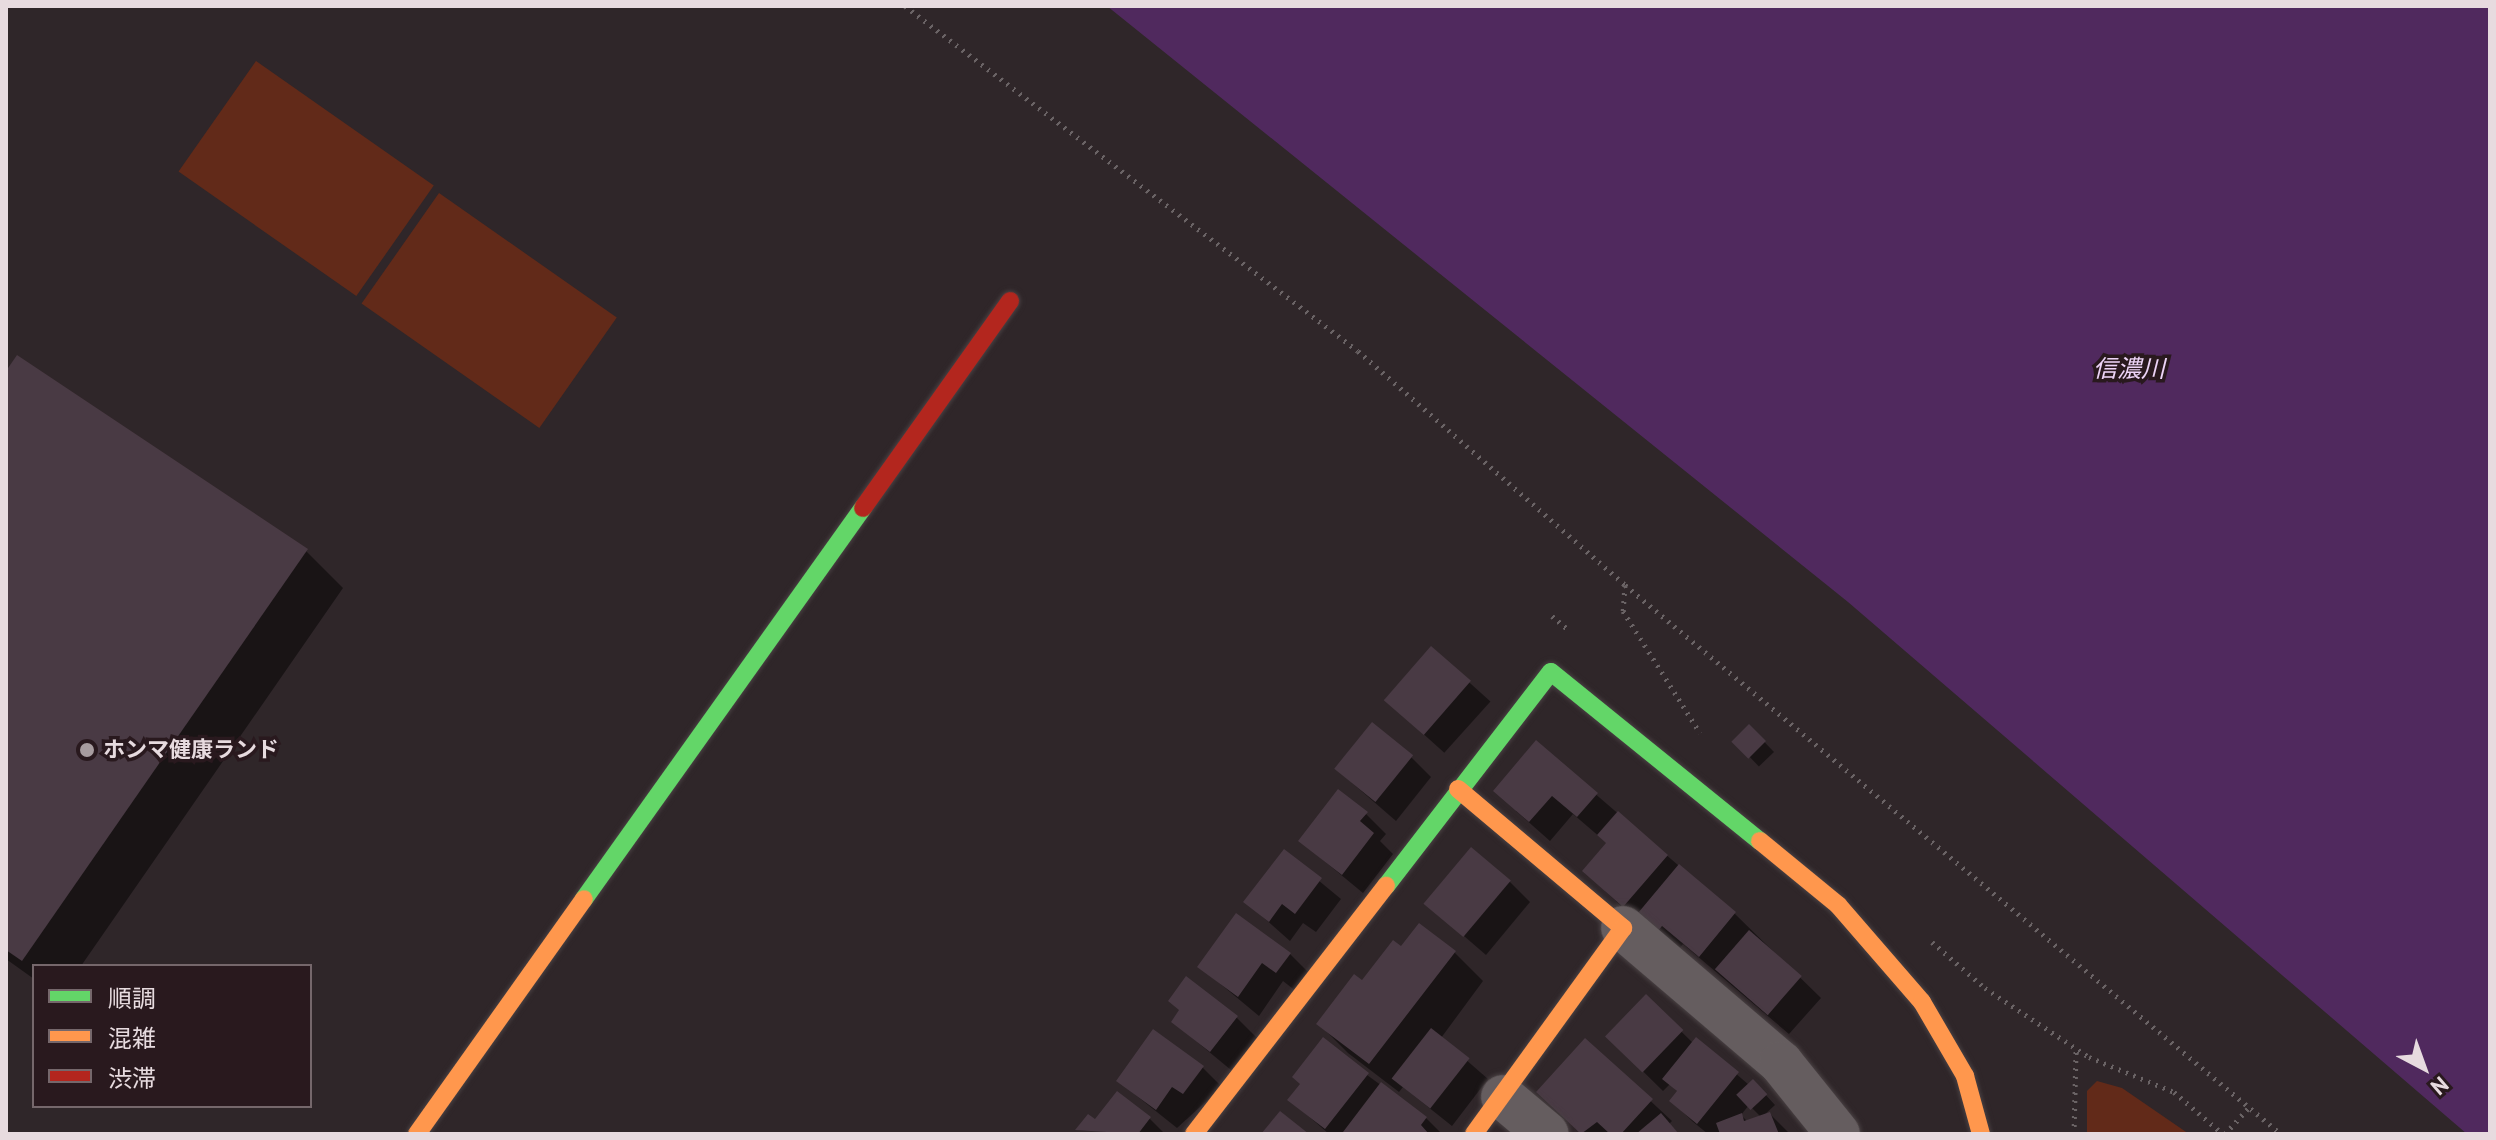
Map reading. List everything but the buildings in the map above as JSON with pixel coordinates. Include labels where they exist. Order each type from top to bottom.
[{"type":"street","points":[[417,1134],[1010,301]]},
{"type":"street","points":[[1194,1134],[1551,672],[1838,905],[1922,1002],[1965,1076],[1981,1134]]},
{"type":"street","points":[[1458,789],[1781,1063],[1838,1134]]},
{"type":"street","points":[[1474,1134],[1623,928]]},
{"type":"street","points":[[1503,1097],[1547,1134]]},
{"type":"path","points":[[905,6],[1358,351],[1625,585],[2251,1105],[2281,1134]]},
{"type":"path","points":[[1625,585],[1623,611],[1703,738]]},
{"type":"path","points":[[2074,1134],[2076,1049]]},
{"type":"path","points":[[2225,1134],[2251,1105]]},
{"type":"shaded area","points":[[256,61],[434,185],[356,296],[179,172]]},
{"type":"shaded area","points":[[439,193],[617,317],[539,428],[362,304]]},
{"type":"shaded area","points":[[2097,1081],[2122,1088],[2189,1134],[2087,1134],[2087,1091]]},
{"type":"water","name":"信濃川","points":[[1107,6],[2490,6],[2490,1134],[2467,1134],[1848,602]]},
{"type":"traffic: fast","points":[[584,899],[863,508]]},
{"type":"traffic: fast","points":[[1386,886],[1551,672],[1760,841]]},
{"type":"traffic: slow","points":[[1458,789],[1623,928],[1474,1134]]},
{"type":"traffic: slow","points":[[1760,841],[1838,905],[1922,1002],[1965,1076],[1981,1134]]},
{"type":"traffic: slow","points":[[1194,1134],[1386,886]]},
{"type":"traffic: slow","points":[[417,1134],[584,899]]},
{"type":"traffic: jam","points":[[863,508],[1010,301]]},
{"type":"place","name":"ホンマ健康ランド","points":[[87,750]]}]
